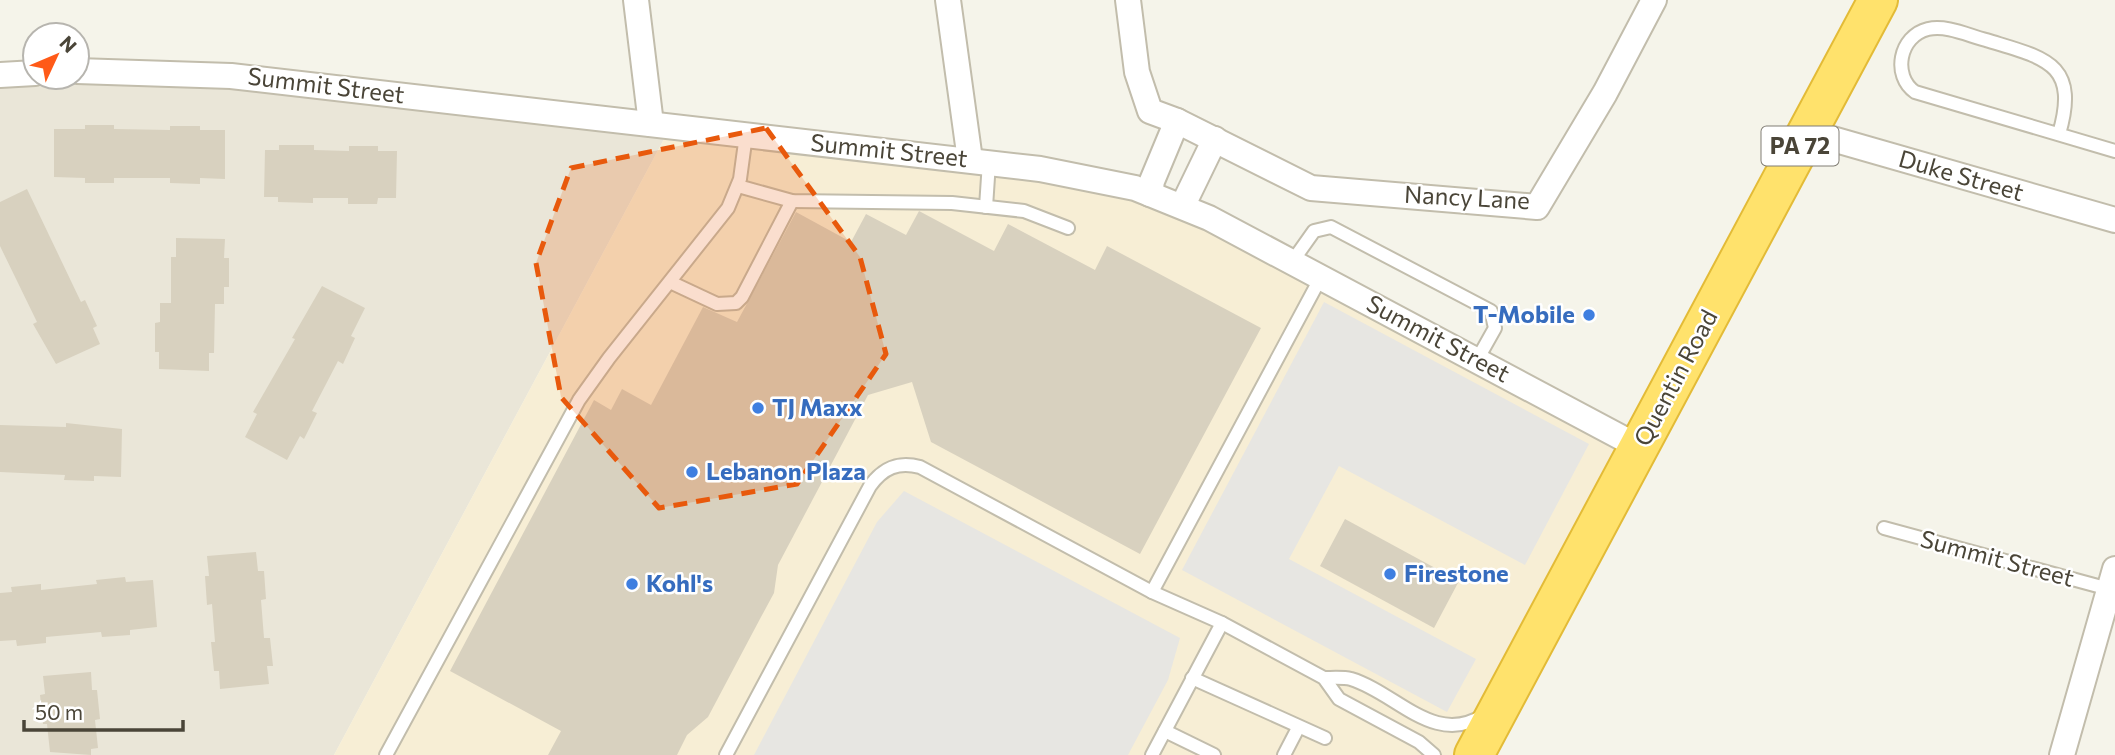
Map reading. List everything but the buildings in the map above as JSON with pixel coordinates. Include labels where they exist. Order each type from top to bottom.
[{"type":"highway","name":"Quentin Road","points":[[1474,755],[1878,0]]},
{"type":"street","points":[[636,0],[651,124]]},
{"type":"street","points":[[948,0],[979,161]]},
{"type":"street","points":[[1128,0],[1136,72],[1150,111],[1215,139],[1183,205]]},
{"type":"street","name":"Nancy Lane","points":[[1215,139],[1311,188],[1537,207],[1605,93],[1654,0]]},
{"type":"street","name":"Summit Street","points":[[91,71],[231,76],[979,161],[1105,180],[1183,205],[1639,447]]},
{"type":"street","points":[[0,75],[21,74]]},
{"type":"street","points":[[1150,194],[1152,181],[1177,121]]},
{"type":"street","name":"Duke Street","points":[[1808,132],[2115,220]]},
{"type":"street","points":[[2062,755],[2112,579]]},
{"type":"lane","points":[[2059,134],[2067,108],[2066,93],[2061,78],[2043,58],[1948,29],[1929,29],[1918,33],[1905,48],[1900,68],[1901,76],[1915,92],[2115,151]]},
{"type":"lane","points":[[386,755],[579,400],[609,358],[720,220],[738,186],[746,135]]},
{"type":"lane","points":[[979,161],[986,206]]},
{"type":"lane","points":[[738,186],[792,201],[986,206],[1024,211],[1068,228]]},
{"type":"lane","points":[[670,282],[717,304],[736,303],[743,297],[792,201]]},
{"type":"lane","points":[[1292,262],[1314,231],[1331,227],[1491,311],[1495,328],[1477,360]]},
{"type":"lane","points":[[1152,592],[1321,277]]},
{"type":"lane","points":[[726,755],[870,486],[876,477],[893,466],[920,467],[1152,592],[1222,622],[1324,678],[1339,699],[1419,742],[1434,755]]},
{"type":"lane","name":"Summit Street","points":[[1884,528],[2112,579]]},
{"type":"lane","points":[[1152,755],[1222,622]]},
{"type":"lane","points":[[1192,678],[1325,738]]},
{"type":"lane","points":[[1324,678],[1350,678],[1430,722],[1449,727],[1473,722],[1505,698]]},
{"type":"lane","points":[[1284,755],[1298,728]]},
{"type":"lane","points":[[1165,731],[1214,755]]},
{"type":"highlighted area","points":[[766,128],[860,257],[886,354],[797,484],[659,508],[561,397],[536,263],[571,168]]},
{"type":"shaded area","points":[[91,72],[671,126],[334,755],[0,755],[0,75],[21,76],[21,91],[91,91]]},
{"type":"shaded area","points":[[671,126],[1135,188],[1639,447],[1474,755],[334,755]]},
{"type":"shaded area","points":[[1324,302],[1589,444],[1525,565],[1339,466],[1289,559],[1476,659],[1447,712],[1182,570]]},
{"type":"shaded area","points":[[904,491],[1180,638],[1168,680],[1128,755],[754,755],[877,522]]},
{"type":"place","name":"T-Mobile","points":[[1589,315]]},
{"type":"place","name":"TJ Maxx","points":[[758,408]]},
{"type":"place","name":"Lebanon Plaza","points":[[692,472]]},
{"type":"place","name":"Firestone","points":[[1390,574]]},
{"type":"place","name":"Kohl's","points":[[632,584]]}]
